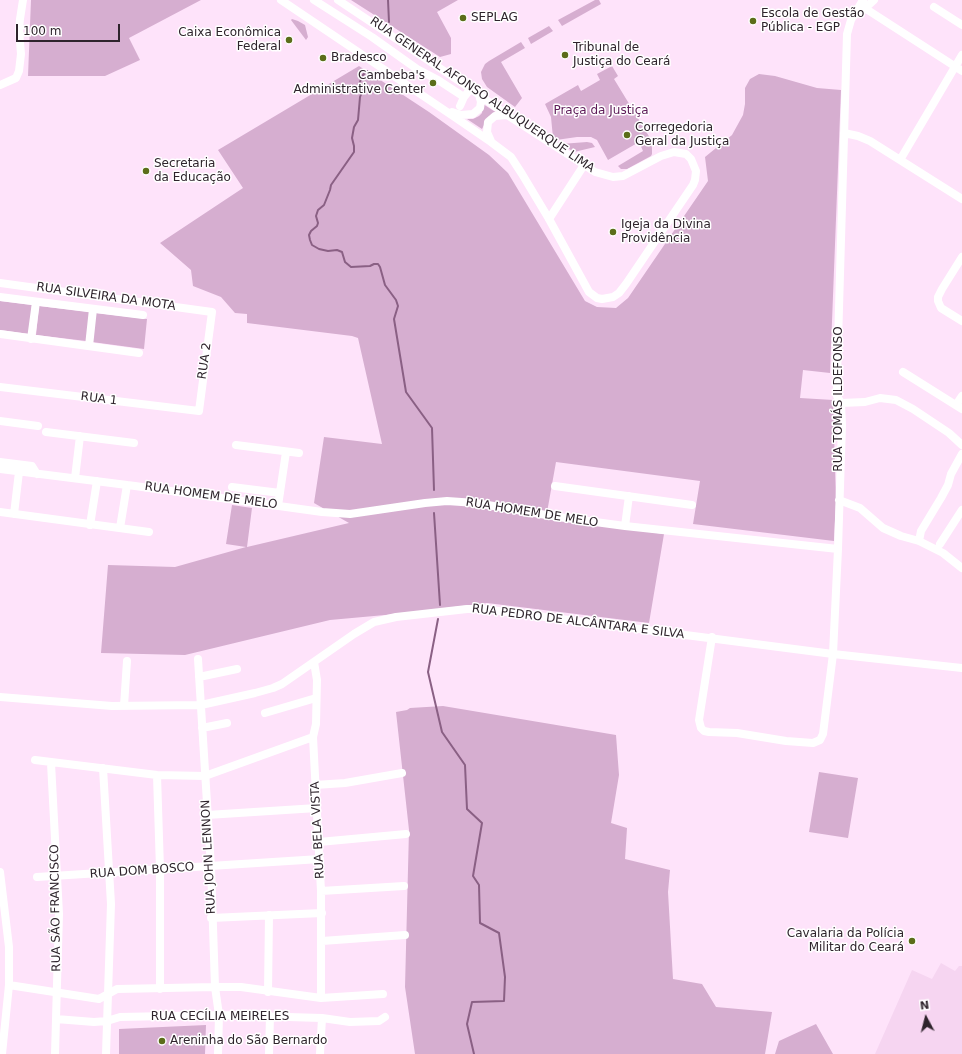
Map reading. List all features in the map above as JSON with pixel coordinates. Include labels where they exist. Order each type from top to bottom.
[{"type":"street","points":[[0,85],[16,78],[19,71],[21,54],[20,30],[23,0]]},
{"type":"street","name":"RUA GENERAL AFONSO ALBUQUERQUE LIMA","points":[[281,0],[292,3],[491,142],[511,158],[549,219],[589,292],[597,298],[607,299],[618,293],[626,284],[692,185],[696,175],[695,166],[691,159],[686,154],[674,152],[660,156],[623,176],[613,177],[595,172],[507,115],[338,0]]},
{"type":"street","points":[[314,0],[372,37],[416,69],[466,95],[460,106]]},
{"type":"street","name":"RUA TOMÁS ILDEFONSO","points":[[712,637],[699,720],[701,728],[704,731],[737,733],[808,743],[820,740],[823,734],[833,654],[838,549],[842,426],[841,403],[837,396],[837,377],[848,34],[853,18],[862,4],[874,0]]},
{"type":"street","points":[[862,4],[962,71]]},
{"type":"street","points":[[934,7],[962,25]]},
{"type":"street","points":[[900,160],[954,66],[962,55]]},
{"type":"street","points":[[442,108],[461,114],[473,114],[480,108],[479,95]]},
{"type":"street","points":[[491,142],[487,132],[488,122],[495,116],[507,115]]},
{"type":"street","points":[[844,133],[858,136],[870,141],[962,199]]},
{"type":"street","points":[[549,219],[584,165]]},
{"type":"street","points":[[962,257],[938,297],[941,308],[962,321]]},
{"type":"street","name":"RUA SILVEIRA DA MOTA","points":[[0,283],[212,312]]},
{"type":"street","points":[[0,297],[143,315]]},
{"type":"street","points":[[31,339],[36,302]]},
{"type":"street","points":[[89,346],[93,309]]},
{"type":"street","name":"RUA 2","points":[[199,411],[212,312]]},
{"type":"street","points":[[0,334],[139,353]]},
{"type":"street","points":[[903,372],[959,407],[962,396]]},
{"type":"street","name":"RUA 1","points":[[0,387],[199,411]]},
{"type":"street","points":[[841,403],[865,402],[880,398],[896,400],[913,409],[948,432],[962,444]]},
{"type":"street","points":[[0,421],[38,426]]},
{"type":"street","points":[[46,432],[134,443]]},
{"type":"street","points":[[75,478],[80,436]]},
{"type":"street","points":[[236,445],[299,453]]},
{"type":"street","points":[[278,506],[286,452]]},
{"type":"street","points":[[919,541],[921,531],[948,485],[951,474],[962,454]]},
{"type":"street","name":"RUA HOMEM DE MELO","points":[[0,462],[32,466],[37,474]]},
{"type":"street","name":"RUA HOMEM DE MELO","points":[[0,469],[322,512],[350,514],[424,503],[476,503],[558,517],[625,526],[838,549]]},
{"type":"street","points":[[14,514],[20,472]]},
{"type":"street","points":[[90,525],[97,481]]},
{"type":"street","points":[[120,528],[127,485]]},
{"type":"street","points":[[232,486],[280,493]]},
{"type":"street","points":[[556,486],[692,505]]},
{"type":"street","points":[[625,526],[629,496]]},
{"type":"street","points":[[839,500],[860,508],[883,528],[919,541],[943,553],[962,568]]},
{"type":"street","points":[[940,544],[962,510]]},
{"type":"street","points":[[0,512],[149,532]]},
{"type":"street","name":"RUA PEDRO DE ALCÂNTARA E SILVA","points":[[0,697],[124,706],[201,705],[273,688],[282,684],[354,634],[374,622],[396,617],[460,609],[490,610],[712,637],[833,654],[962,668]]},
{"type":"street","name":"RUA JOHN LENNON","points":[[198,659],[211,867],[215,987],[219,1015],[218,1054]]},
{"type":"street","points":[[124,706],[127,661]]},
{"type":"street","name":"RUA BELA VISTA","points":[[314,662],[317,673],[316,724],[313,737],[322,913],[321,998]]},
{"type":"street","points":[[199,677],[237,669]]},
{"type":"street","points":[[265,713],[316,698]]},
{"type":"street","points":[[202,728],[227,724]]},
{"type":"street","points":[[35,760],[157,775],[205,776],[313,737]]},
{"type":"street","name":"RUA SÃO FRANCISCO","points":[[52,763],[59,914],[55,1054]]},
{"type":"street","points":[[103,768],[111,904],[106,1054]]},
{"type":"street","points":[[316,785],[345,783],[402,773]]},
{"type":"street","points":[[157,775],[160,869],[160,989]]},
{"type":"street","points":[[207,815],[317,808]]},
{"type":"street","points":[[319,842],[406,834]]},
{"type":"street","name":"RUA DOM BOSCO","points":[[37,877],[57,877],[110,872],[211,867],[320,859]]},
{"type":"street","points":[[0,872],[9,947],[9,985],[2,1026],[2,1054]]},
{"type":"street","points":[[321,891],[404,886]]},
{"type":"street","points":[[212,918],[322,913]]},
{"type":"street","points":[[268,992],[269,915]]},
{"type":"street","points":[[322,940],[405,935]]},
{"type":"street","name":"RUA CECÍLIA MEIRELES","points":[[9,985],[99,999],[117,989],[215,987],[241,987],[268,992],[321,998],[383,994]]},
{"type":"street","name":"RUA CECÍLIA MEIRELES","points":[[56,1019],[94,1022],[107,1021],[120,1017],[219,1015],[322,1018],[350,1022],[379,1021],[384,1017]]},
{"type":"street","points":[[269,1054],[270,1016]]},
{"type":"street","points":[[320,1054],[322,1018]]},
{"type":"shaded area","points":[[941,963],[955,971],[959,966],[962,966],[962,1054],[875,1054],[912,970],[932,979]]},
{"type":"green space","points":[[31,0],[201,0],[129,38],[140,60],[105,76],[28,76]]},
{"type":"green space","points":[[351,0],[458,0],[437,12],[451,38],[451,54],[440,57]]},
{"type":"green space","points":[[595,0],[599,0],[601,4],[562,26],[558,20]]},
{"type":"green space","points":[[292,19],[305,25],[308,37],[306,40],[291,20]]},
{"type":"green space","points":[[549,26],[553,31],[531,44],[528,38]]},
{"type":"green space","points":[[521,42],[525,48],[501,62],[522,98],[515,107],[487,87],[482,79],[481,72],[485,64],[489,61]]},
{"type":"green space","points":[[359,66],[429,112],[489,155],[508,173],[585,301],[597,307],[616,308],[628,298],[708,181],[705,157],[732,135],[743,115],[745,88],[750,79],[759,74],[775,76],[817,88],[841,90],[830,373],[803,370],[800,398],[833,400],[836,500],[834,541],[693,524],[700,481],[556,462],[546,518],[664,534],[649,623],[487,603],[330,620],[185,655],[101,653],[108,565],[175,567],[246,547],[226,544],[232,505],[252,508],[247,547],[349,523],[314,503],[324,437],[382,444],[358,338],[247,323],[247,314],[235,313],[221,297],[193,286],[191,270],[160,243],[243,188],[218,150]]},
{"type":"green space","name":"Praça da Justiça","points":[[612,66],[618,76],[614,79],[650,138],[652,148],[651,156],[627,169],[621,169],[618,166],[643,151],[639,142],[608,160],[597,140],[591,137],[556,140],[553,138],[551,117],[545,104],[578,85],[581,91],[600,80],[597,74]]},
{"type":"green space","points":[[483,104],[497,113],[488,117],[482,129],[467,119],[473,119],[479,116],[482,113]]},
{"type":"green space","points":[[592,143],[595,147],[574,152],[561,144]]},
{"type":"green space","points":[[0,301],[32,305],[29,334],[0,330]]},
{"type":"green space","points":[[39,306],[90,312],[86,341],[36,335]]},
{"type":"green space","points":[[96,313],[147,319],[144,349],[92,342]]},
{"type":"green space","points":[[443,706],[616,735],[619,775],[611,823],[627,828],[625,859],[670,870],[668,892],[673,979],[702,984],[716,1007],[772,1012],[765,1054],[415,1054],[405,987],[409,830],[396,712],[410,708]]},
{"type":"green space","points":[[819,772],[858,778],[848,838],[809,832]]},
{"type":"green space","points":[[816,1024],[833,1054],[775,1054],[779,1041]]},
{"type":"green space","name":"Areninha do São Bernardo","points":[[206,1025],[205,1054],[119,1054],[119,1029]]},
{"type":"waterway","points":[[388,0],[389,22]]},
{"type":"waterway","points":[[367,71],[362,76],[360,82],[362,92],[360,97],[358,120],[354,127],[352,138],[354,152],[331,185],[324,205],[318,210],[316,216],[318,223],[317,226],[309,235],[312,245],[319,249],[328,251],[337,250],[342,252],[345,262],[351,267],[370,266],[374,264],[378,264],[380,267],[385,285],[396,300],[398,306],[394,319],[406,392],[432,428],[434,490]]},
{"type":"waterway","points":[[434,513],[440,605]]},
{"type":"waterway","points":[[438,619],[428,672],[442,732],[465,765],[467,809],[482,823],[473,876],[479,885],[480,923],[499,933],[505,977],[504,1001],[472,1002],[467,1024],[474,1054]]},
{"type":"place","name":"SEPLAG","points":[[463,18]]},
{"type":"place","name":"Escola de Gestão Pública - EGP","points":[[753,21]]},
{"type":"place","name":"Caixa Econômica Federal","points":[[289,40]]},
{"type":"place","name":"Tribunal de Justiça do Ceará","points":[[565,55]]},
{"type":"place","name":"Bradesco","points":[[323,58]]},
{"type":"place","name":"Cambeba's Administrative Center","points":[[433,83]]},
{"type":"place","name":"Corregedoria Geral da Justiça","points":[[627,135]]},
{"type":"place","name":"Secretaria da Educação","points":[[146,171]]},
{"type":"place","name":"Igeja da Divina Providência","points":[[613,232]]},
{"type":"place","name":"Cavalaria da Polícia Militar do Ceará","points":[[912,941]]},
{"type":"place","name":"Areninha do São Bernardo","points":[[162,1041]]}]
